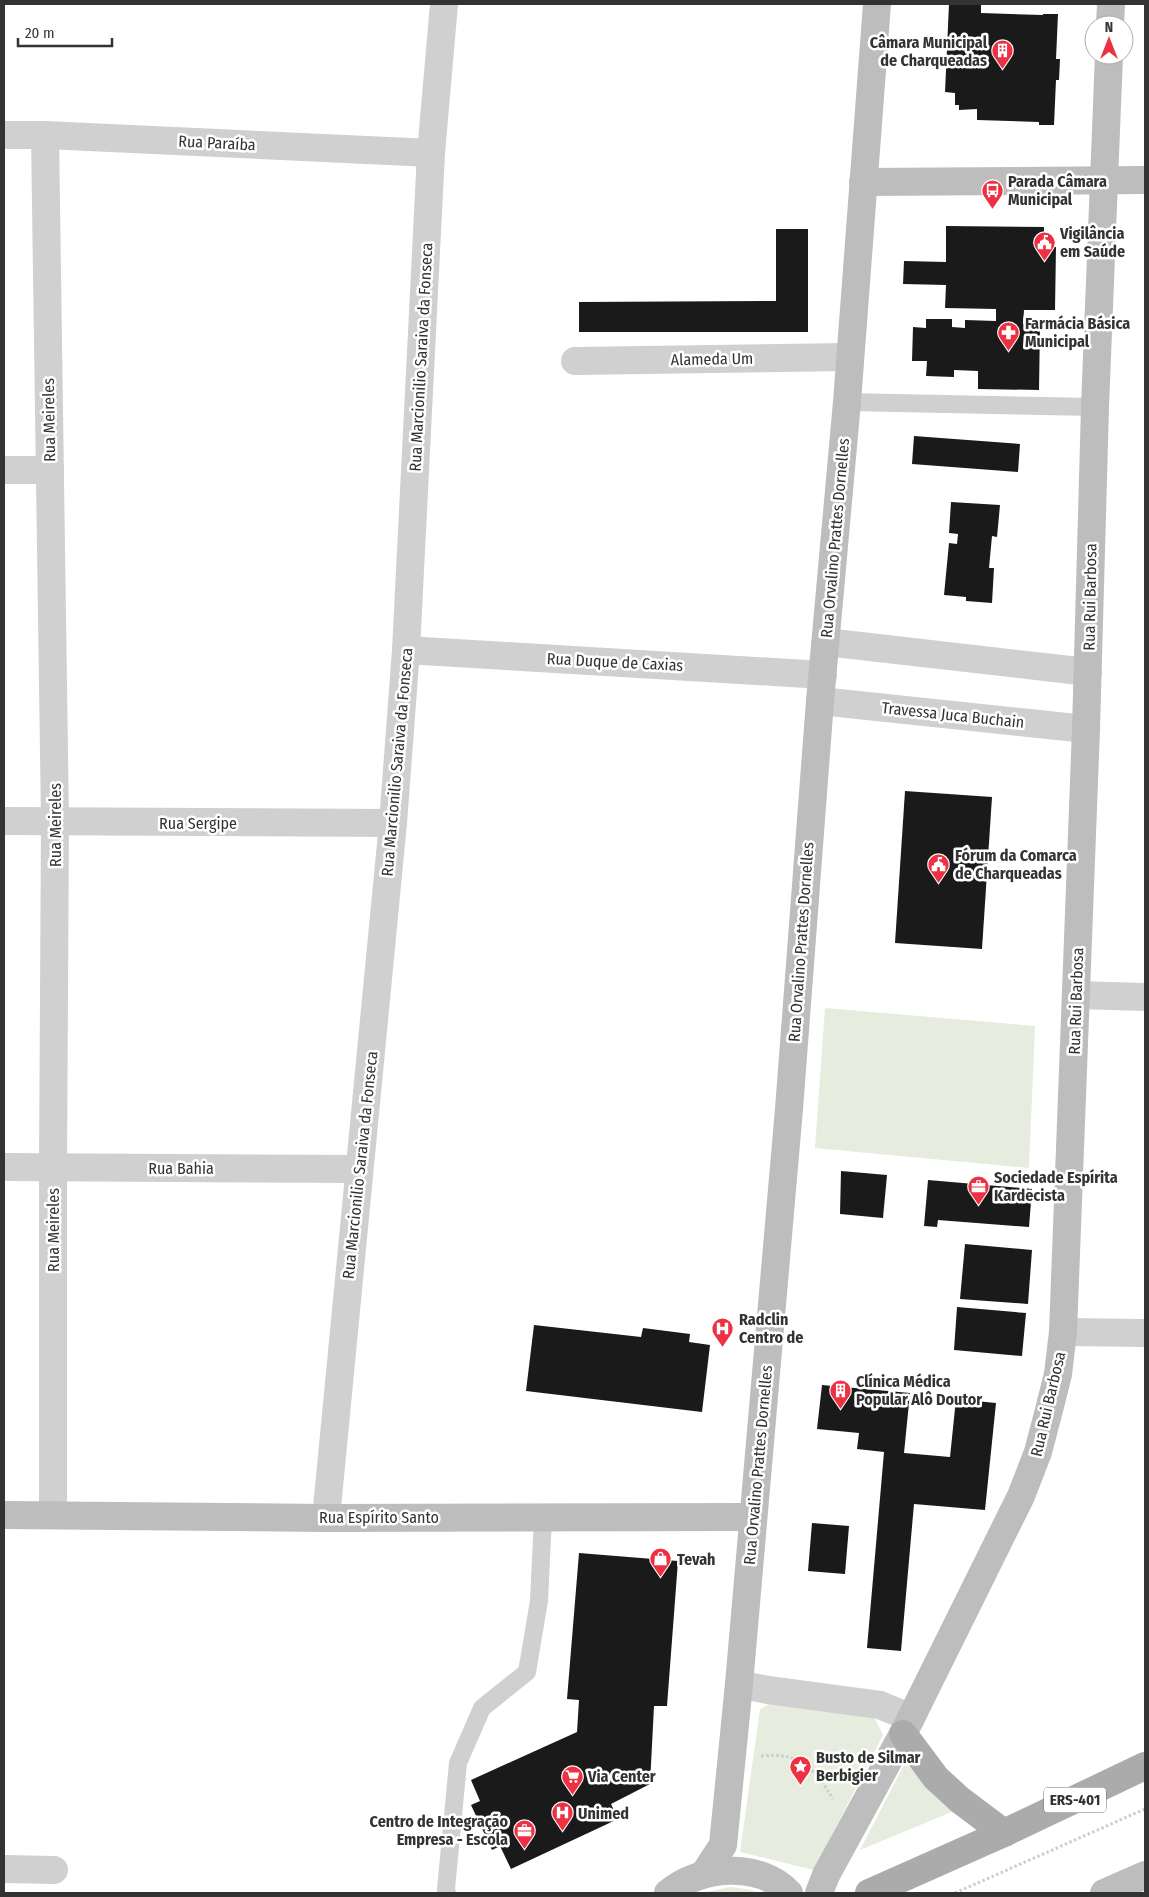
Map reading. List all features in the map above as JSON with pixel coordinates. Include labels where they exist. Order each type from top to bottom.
[{"type":"main road","points":[[907,1726],[936,1778],[960,1800],[1004,1833]]},
{"type":"main road","name":"ERS-401","points":[[869,1893],[1004,1833],[1145,1766]]},
{"type":"street","name":"Rua Marcionilio Saraiva da Fonseca","points":[[326,1518],[393,823],[406,650],[431,153],[444,4]]},
{"type":"street","name":"Rua Orvalino Prattes Dornelles","points":[[704,1874],[722,1845],[739,1684],[790,1089],[820,701],[847,402],[877,4]]},
{"type":"street","name":"Rua Rui Barbosa","points":[[819,1893],[826,1875],[907,1726],[1004,1534],[1038,1452],[1058,1374],[1063,1332],[1109,65]]},
{"type":"street","name":"Rua Paraíba","points":[[4,135],[45,135],[431,153]]},
{"type":"street","name":"Rua Meireles","points":[[45,135],[55,822],[52,1514]]},
{"type":"street","points":[[863,182],[1145,180]]},
{"type":"street","name":"Alameda Um","points":[[575,361],[850,357]]},
{"type":"street","points":[[4,470],[50,470]]},
{"type":"street","points":[[826,642],[1088,672]]},
{"type":"street","name":"Rua Duque de Caxias","points":[[406,650],[823,675]]},
{"type":"street","name":"Travessa Juca Buchain","points":[[820,701],[1086,729]]},
{"type":"street","name":"Rua Sergipe","points":[[4,821],[393,823]]},
{"type":"street","points":[[1076,995],[1145,997]]},
{"type":"street","name":"Rua Bahia","points":[[4,1167],[359,1169]]},
{"type":"street","points":[[1063,1332],[1145,1333]]},
{"type":"street","name":"Rua Espírito Santo","points":[[4,1514],[326,1518],[753,1517]]},
{"type":"street","points":[[739,1684],[768,1690],[880,1705],[907,1726]]},
{"type":"street","points":[[4,1870],[54,1870]]},
{"type":"street","points":[[668,1893],[688,1879],[729,1870],[759,1874],[785,1888],[790,1893]]},
{"type":"street","points":[[1104,1893],[1145,1875]]},
{"type":"lane","points":[[847,402],[1095,407]]},
{"type":"lane","points":[[447,1893],[458,1763],[482,1708],[527,1672],[539,1601],[543,1517]]},
{"type":"path","points":[[761,1756],[775,1754],[792,1757],[808,1764],[822,1780],[834,1801]]},
{"type":"path","points":[[955,1893],[1145,1809]]},
{"type":"shaded area","points":[[825,1008],[1035,1026],[1029,1168],[815,1148]]},
{"type":"shaded area","points":[[770,1704],[874,1717],[883,1735],[814,1870],[740,1852],[760,1709]]},
{"type":"shaded area","points":[[905,1763],[954,1811],[860,1850]]},
{"type":"shaded area","points":[[730,1887],[746,1889],[761,1893],[702,1893]]},
{"type":"building","name":"Câmara Municipal de Charqueadas","points":[[949,4],[981,4],[981,13],[1058,14],[1056,59],[1060,59],[1059,80],[1056,80],[1054,125],[1039,125],[1039,122],[977,120],[977,109],[959,110],[959,105],[955,105],[955,93],[945,92]]},
{"type":"building","points":[[946,226],[1044,227],[1044,246],[1056,247],[1055,310],[1024,310],[1023,324],[1040,325],[1039,390],[978,389],[978,371],[954,370],[954,377],[926,376],[927,361],[912,361],[913,327],[926,328],[926,319],[952,319],[952,327],[965,328],[965,320],[996,321],[996,309],[945,308],[946,285],[903,284],[904,261],[946,262]]},
{"type":"building","points":[[776,229],[808,229],[808,332],[579,332],[579,302],[776,301]]},
{"type":"building","points":[[914,436],[1020,444],[1018,472],[912,464]]},
{"type":"building","points":[[951,502],[1000,505],[997,537],[992,536],[989,568],[994,568],[992,603],[966,601],[966,597],[944,595],[949,543],[957,544],[958,534],[949,533]]},
{"type":"building","points":[[905,791],[992,797],[982,949],[895,943]]},
{"type":"building","points":[[841,1171],[887,1175],[883,1218],[840,1214]]},
{"type":"building","name":"Sociedade Espírita Kardecista","points":[[928,1180],[1032,1189],[1029,1227],[938,1220],[937,1227],[924,1226]]},
{"type":"building","points":[[965,1244],[1032,1250],[1028,1304],[960,1299]]},
{"type":"building","points":[[957,1307],[1026,1313],[1022,1356],[954,1350]]},
{"type":"building","points":[[534,1325],[641,1337],[643,1328],[690,1334],[689,1342],[710,1345],[702,1412],[526,1391]]},
{"type":"building","points":[[822,1385],[910,1393],[904,1453],[950,1457],[956,1399],[996,1403],[985,1510],[914,1504],[901,1651],[867,1648],[884,1452],[857,1449],[859,1433],[817,1429]]},
{"type":"building","points":[[812,1523],[849,1526],[845,1574],[808,1571]]},
{"type":"building","points":[[579,1553],[678,1561],[667,1706],[654,1706],[650,1784],[611,1804],[618,1819],[511,1869],[500,1846],[492,1850],[471,1805],[480,1801],[471,1780],[577,1732],[579,1700],[567,1699]]},
{"type":"place","name":"Câmara Municipal de Charqueadas","points":[[1003,70]]},
{"type":"place","name":"Parada Câmara Municipal","points":[[992,209]]},
{"type":"place","name":"Vigilância em Saúde","points":[[1044,261]]},
{"type":"place","name":"Farmácia Básica Municipal","points":[[1009,351]]},
{"type":"place","name":"Fórum da Comarca de Charqueadas","points":[[939,883]]},
{"type":"place","name":"Sociedade Espírita Kardecista","points":[[978,1205]]},
{"type":"place","name":"Radclin Centro de","points":[[723,1347]]},
{"type":"place","name":"Clínica Médica Popular Alô Doutor","points":[[840,1409]]},
{"type":"place","name":"Tevah","points":[[661,1578]]},
{"type":"place","name":"Busto de Silmar Berbigier","points":[[800,1785]]},
{"type":"place","name":"Via Center","points":[[572,1795]]},
{"type":"place","name":"Unimed","points":[[562,1832]]},
{"type":"place","name":"Centro de Integração Empresa - Escola","points":[[524,1849]]}]
